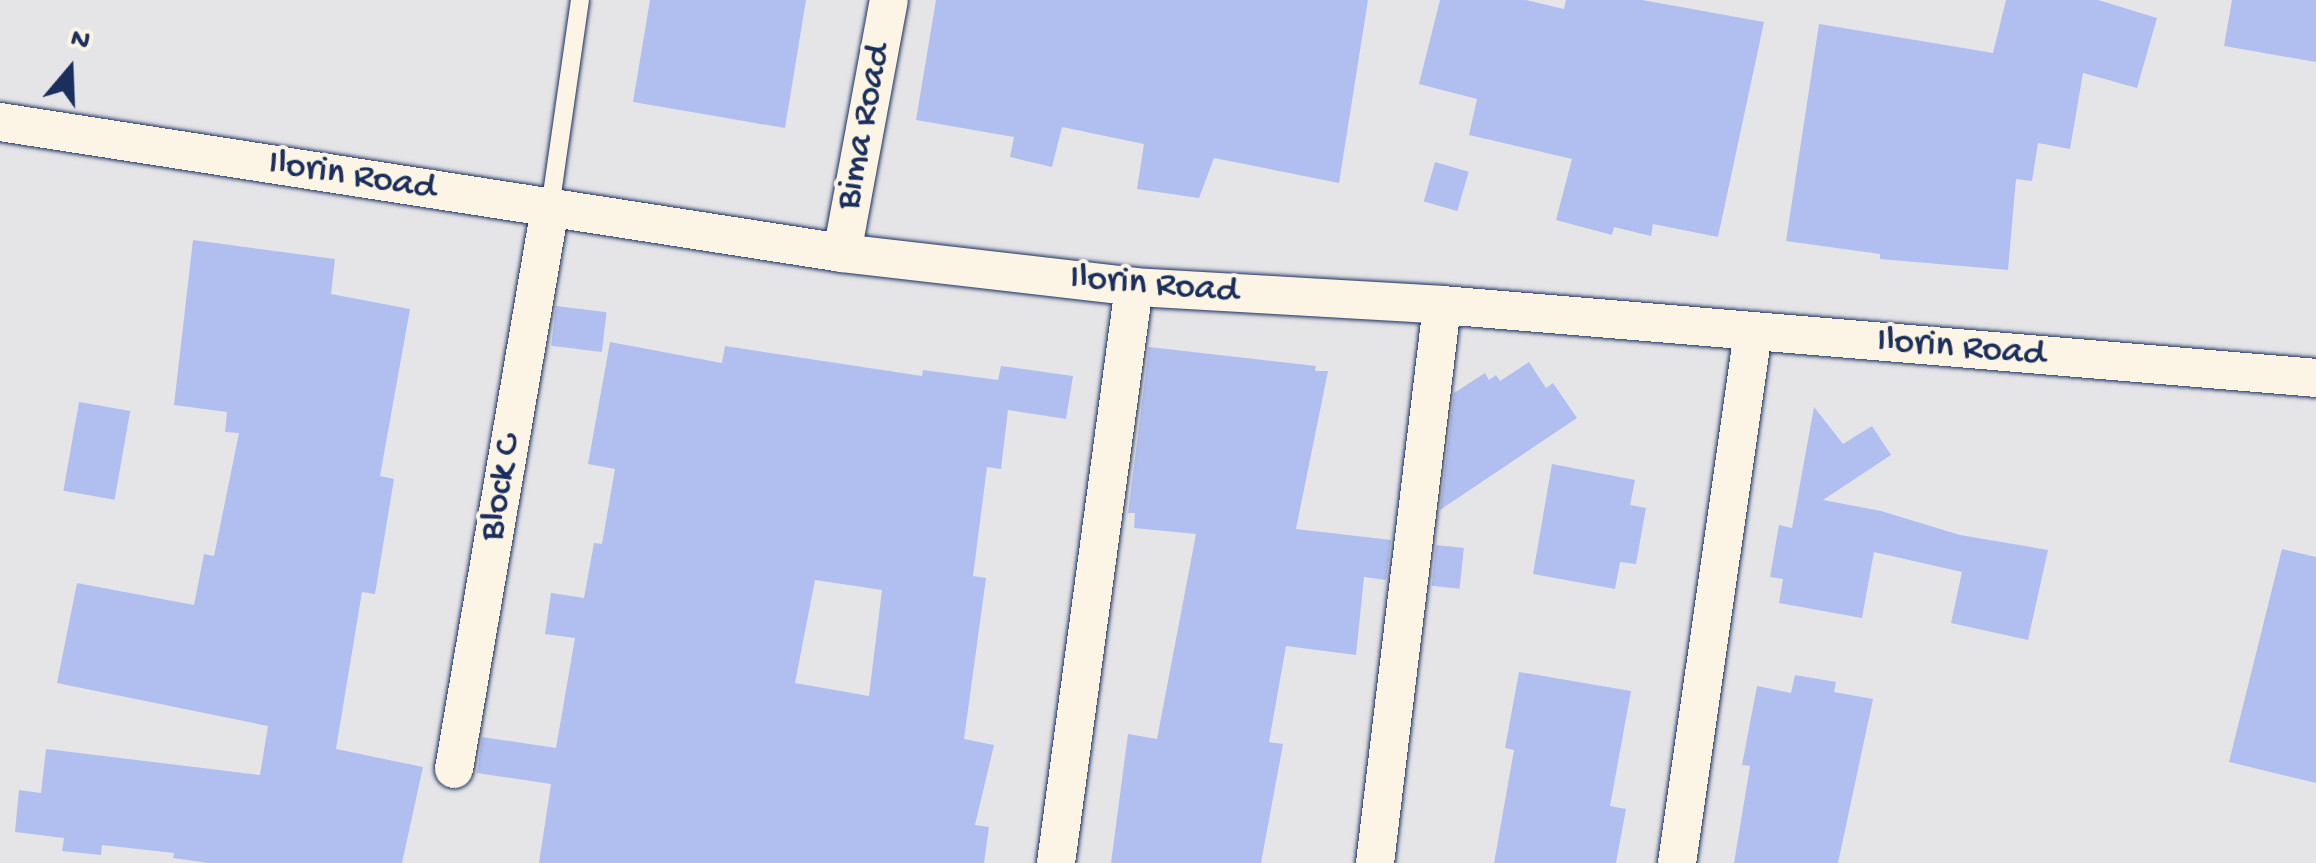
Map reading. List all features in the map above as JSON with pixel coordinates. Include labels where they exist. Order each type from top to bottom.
[{"type":"street","name":"Bima Road","points":[[842,253],[889,0]]},
{"type":"street","name":"Ilorin Road","points":[[0,122],[842,253],[1134,287],[1442,305],[2316,378]]},
{"type":"street","name":"Block C","points":[[454,769],[550,208]]},
{"type":"street","points":[[1056,863],[1134,287]]},
{"type":"street","points":[[1374,863],[1442,305]]},
{"type":"street","points":[[1677,863],[1752,332]]},
{"type":"lane","points":[[550,208],[580,0]]},
{"type":"building","points":[[650,0],[806,0],[785,128],[633,102]]},
{"type":"building","points":[[936,0],[1368,0],[1339,183],[1214,158],[1199,198],[1137,189],[1144,144],[1062,127],[1052,167],[1010,157],[1014,137],[916,120]]},
{"type":"building","points":[[1440,0],[1526,0],[1564,9],[1566,0],[1642,0],[1764,22],[1718,237],[1653,224],[1651,236],[1614,227],[1612,235],[1556,220],[1572,159],[1469,135],[1477,99],[1419,84]]},
{"type":"building","points":[[2006,0],[2098,0],[2157,18],[2137,88],[2083,73],[2070,149],[2038,143],[2032,181],[2016,179],[2008,270],[1880,259],[1880,254],[1786,241],[1819,24],[1993,53]]},
{"type":"building","points":[[2232,0],[2316,0],[2316,62],[2224,46]]},
{"type":"building","points":[[1435,162],[1469,172],[1457,211],[1424,201]]},
{"type":"building","points":[[193,240],[335,259],[331,294],[410,309],[380,476],[394,479],[375,594],[362,592],[336,749],[423,767],[402,863],[208,863],[173,858],[174,853],[102,845],[101,855],[62,851],[64,838],[15,832],[19,790],[41,793],[46,749],[260,775],[268,726],[57,683],[77,583],[194,605],[204,554],[214,556],[239,433],[225,432],[227,412],[174,405]]},
{"type":"building","points":[[556,306],[607,312],[602,352],[551,346]]},
{"type":"building","points":[[610,342],[722,363],[725,346],[922,376],[923,370],[998,380],[1001,366],[1073,376],[1066,419],[1008,410],[1001,469],[987,467],[973,576],[986,578],[964,739],[994,745],[975,825],[989,827],[984,863],[539,863],[551,784],[477,773],[482,737],[556,748],[575,638],[545,634],[551,593],[584,598],[594,543],[602,544],[615,469],[588,464]],"holes":[[[815,580],[882,590],[869,696],[795,683]]]},
{"type":"building","points":[[1149,347],[1316,366],[1315,371],[1328,371],[1296,529],[1391,540],[1386,580],[1364,577],[1356,655],[1286,646],[1269,742],[1283,744],[1261,863],[1111,863],[1128,734],[1157,739],[1196,534],[1134,528],[1135,513],[1128,513]]},
{"type":"building","points":[[1529,362],[1546,388],[1553,383],[1577,418],[1440,510],[1454,393],[1485,373],[1489,380],[1496,375],[1500,381]]},
{"type":"building","points":[[79,402],[130,411],[115,500],[63,491]]},
{"type":"building","points":[[1814,407],[1843,444],[1872,426],[1891,455],[1823,500],[1881,511],[1960,535],[2048,550],[2028,640],[1951,623],[1962,572],[1874,552],[1862,618],[1779,603],[1783,579],[1770,577],[1779,525],[1792,528]]},
{"type":"building","points":[[1552,464],[1635,480],[1630,505],[1646,508],[1636,564],[1620,562],[1615,589],[1533,574]]},
{"type":"building","points":[[1436,545],[1464,548],[1460,589],[1432,586]]},
{"type":"building","points":[[2282,549],[2316,557],[2316,783],[2229,762]]},
{"type":"building","points":[[1519,672],[1631,691],[1610,806],[1626,809],[1616,863],[1494,863],[1514,750],[1505,748]]},
{"type":"building","points":[[1795,675],[1836,682],[1834,692],[1873,699],[1838,863],[1734,863],[1750,766],[1742,765],[1757,686],[1791,693]]}]
